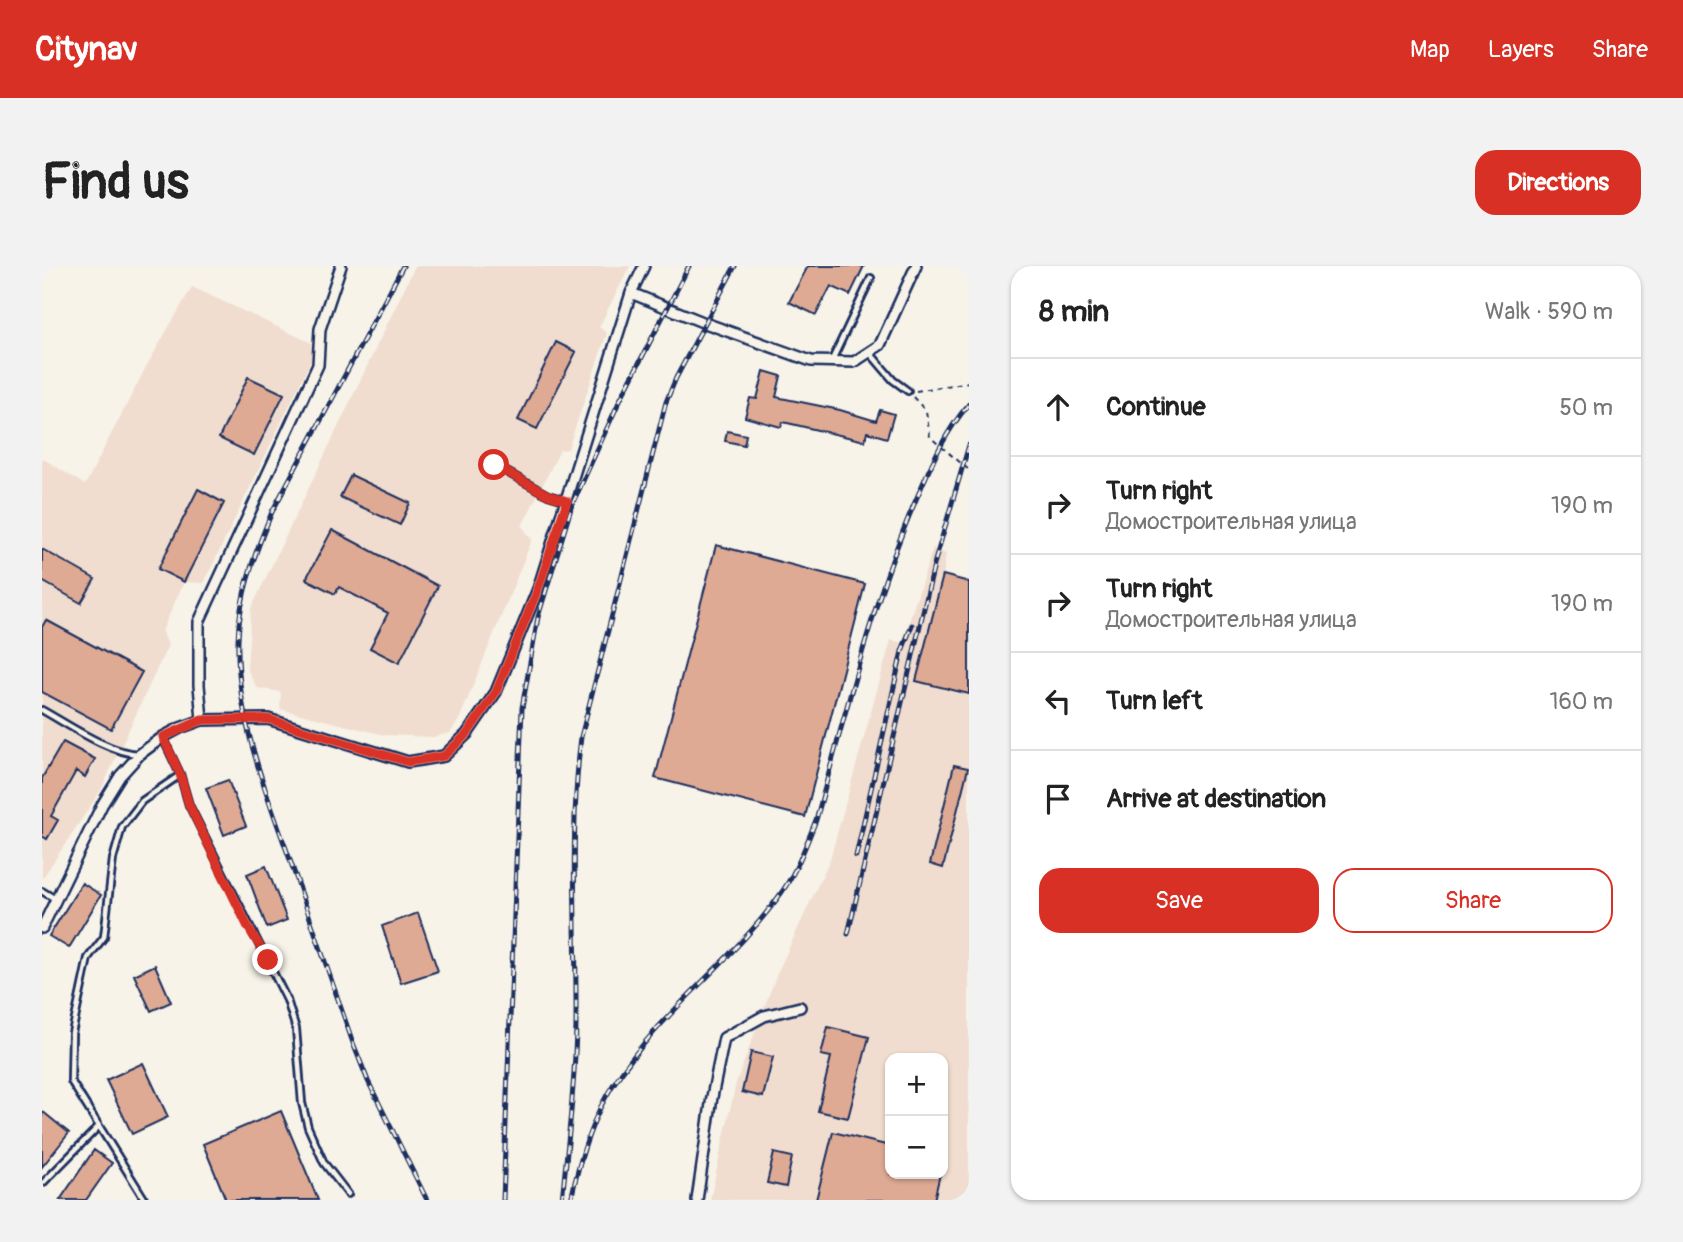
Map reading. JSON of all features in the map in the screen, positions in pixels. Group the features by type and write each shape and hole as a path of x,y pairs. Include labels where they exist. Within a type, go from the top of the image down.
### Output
{"street":[{"path":"202,720 199,622 318,365 320,329 341,266"},
{"path":"42,928 102,805 120,776 140,754 163,737 202,720 268,719 408,762 444,756 467,734 496,692 538,589 616,334 644,266"},
{"path":"631,293 705,323 811,360 853,362 880,345 916,266"},
{"path":"696,1200 723,1038 764,1016 800,1007"}],"lane":[{"path":"831,362 871,278"},
{"path":"869,352 893,380 908,391"},
{"path":"494,465 548,495 567,501"},
{"path":"42,710 104,743 127,753 140,754"},
{"path":"163,737 180,774 189,805 287,1000 296,1029 302,1103 308,1128 324,1163 348,1194"},
{"path":"145,1200 71,1081 72,1033 88,958 104,937 114,859 122,827 142,801 180,774"},
{"path":"42,891 57,900"},
{"path":"42,1184 99,1126"}],"path":[{"path":"908,391 924,391 969,382"},
{"path":"908,391 926,411 930,437 969,470"}],"shaded area":[{"path":"415,266 630,266 599,327 607,333 568,449 560,450 522,526 532,540 459,720 450,733 433,737 384,735 280,709 281,692 257,688 247,669 251,609"},
{"path":"192,287 318,346 204,583 184,582 162,631 168,645 101,790 42,879 42,458 85,485 146,367"},
{"path":"933,548 946,554 943,575 969,582 969,1200 710,1200 736,1083 776,976 830,859 891,640 902,643"}],"building":[{"path":"808,266 864,266 850,295 831,286 816,315 789,302"},
{"path":"556,342 576,352 537,429 518,420"},
{"path":"764,371 781,376 776,397 840,410 876,421 880,410 894,414 887,438 867,432 865,441 783,422 781,427 745,417 750,398 757,399"},
{"path":"248,377 284,394 254,455 219,438"},
{"path":"727,431 746,435 744,445 725,441"},
{"path":"351,475 410,503 400,525 340,497"},
{"path":"198,489 224,503 184,582 158,569"},
{"path":"332,530 438,586 399,663 370,648 388,613 339,587 335,594 306,579"},
{"path":"716,545 865,584 805,817 655,778"},
{"path":"42,549 95,579 81,603 42,581"},
{"path":"943,575 969,582 969,694 916,681"},
{"path":"46,620 142,672 111,729 42,692 42,627"},
{"path":"63,742 95,759 85,777 76,771 51,816 58,820 47,839 42,836 42,778"},
{"path":"954,765 968,768 943,868 930,864"},
{"path":"228,780 246,826 224,835 206,788"},
{"path":"266,866 287,920 267,928 247,874"},
{"path":"82,883 101,895 69,948 49,936"},
{"path":"418,913 438,971 401,983 382,926"},
{"path":"155,965 171,1002 151,1011 134,975"},
{"path":"828,1027 869,1037 848,1118 818,1111 831,1057 821,1055"},
{"path":"751,1052 773,1057 763,1097 742,1092"},
{"path":"143,1063 168,1117 132,1134 106,1080"},
{"path":"42,1111 69,1133 42,1167"},
{"path":"281,1111 318,1200 226,1200 203,1144"},
{"path":"833,1132 885,1145 885,1179 939,1179 934,1200 816,1200"},
{"path":"94,1150 112,1163 86,1200 60,1200"},
{"path":"774,1153 792,1157 786,1187 767,1183"}],"railway":[{"path":"403,266 272,512 249,574 241,607 238,640 242,696 261,778 353,1043 368,1081 427,1200"},
{"path":"503,1200 522,708 538,617 572,505 619,402 689,266"},
{"path":"562,1200 575,1047 574,845 581,737 666,402 735,266"},
{"path":"571,1200 587,1141 598,1112 613,1085 652,1034 763,917 797,866 816,820 860,659 899,541 938,451 969,404"},
{"path":"848,934 935,561 969,445"},
{"path":"856,856 902,651 912,625"}],"route":[{"path":"268,960 248,927 189,805 180,774 163,737 202,720 268,719 408,762 444,756 467,734 496,692 538,589 567,501 548,495 494,465"}]}
